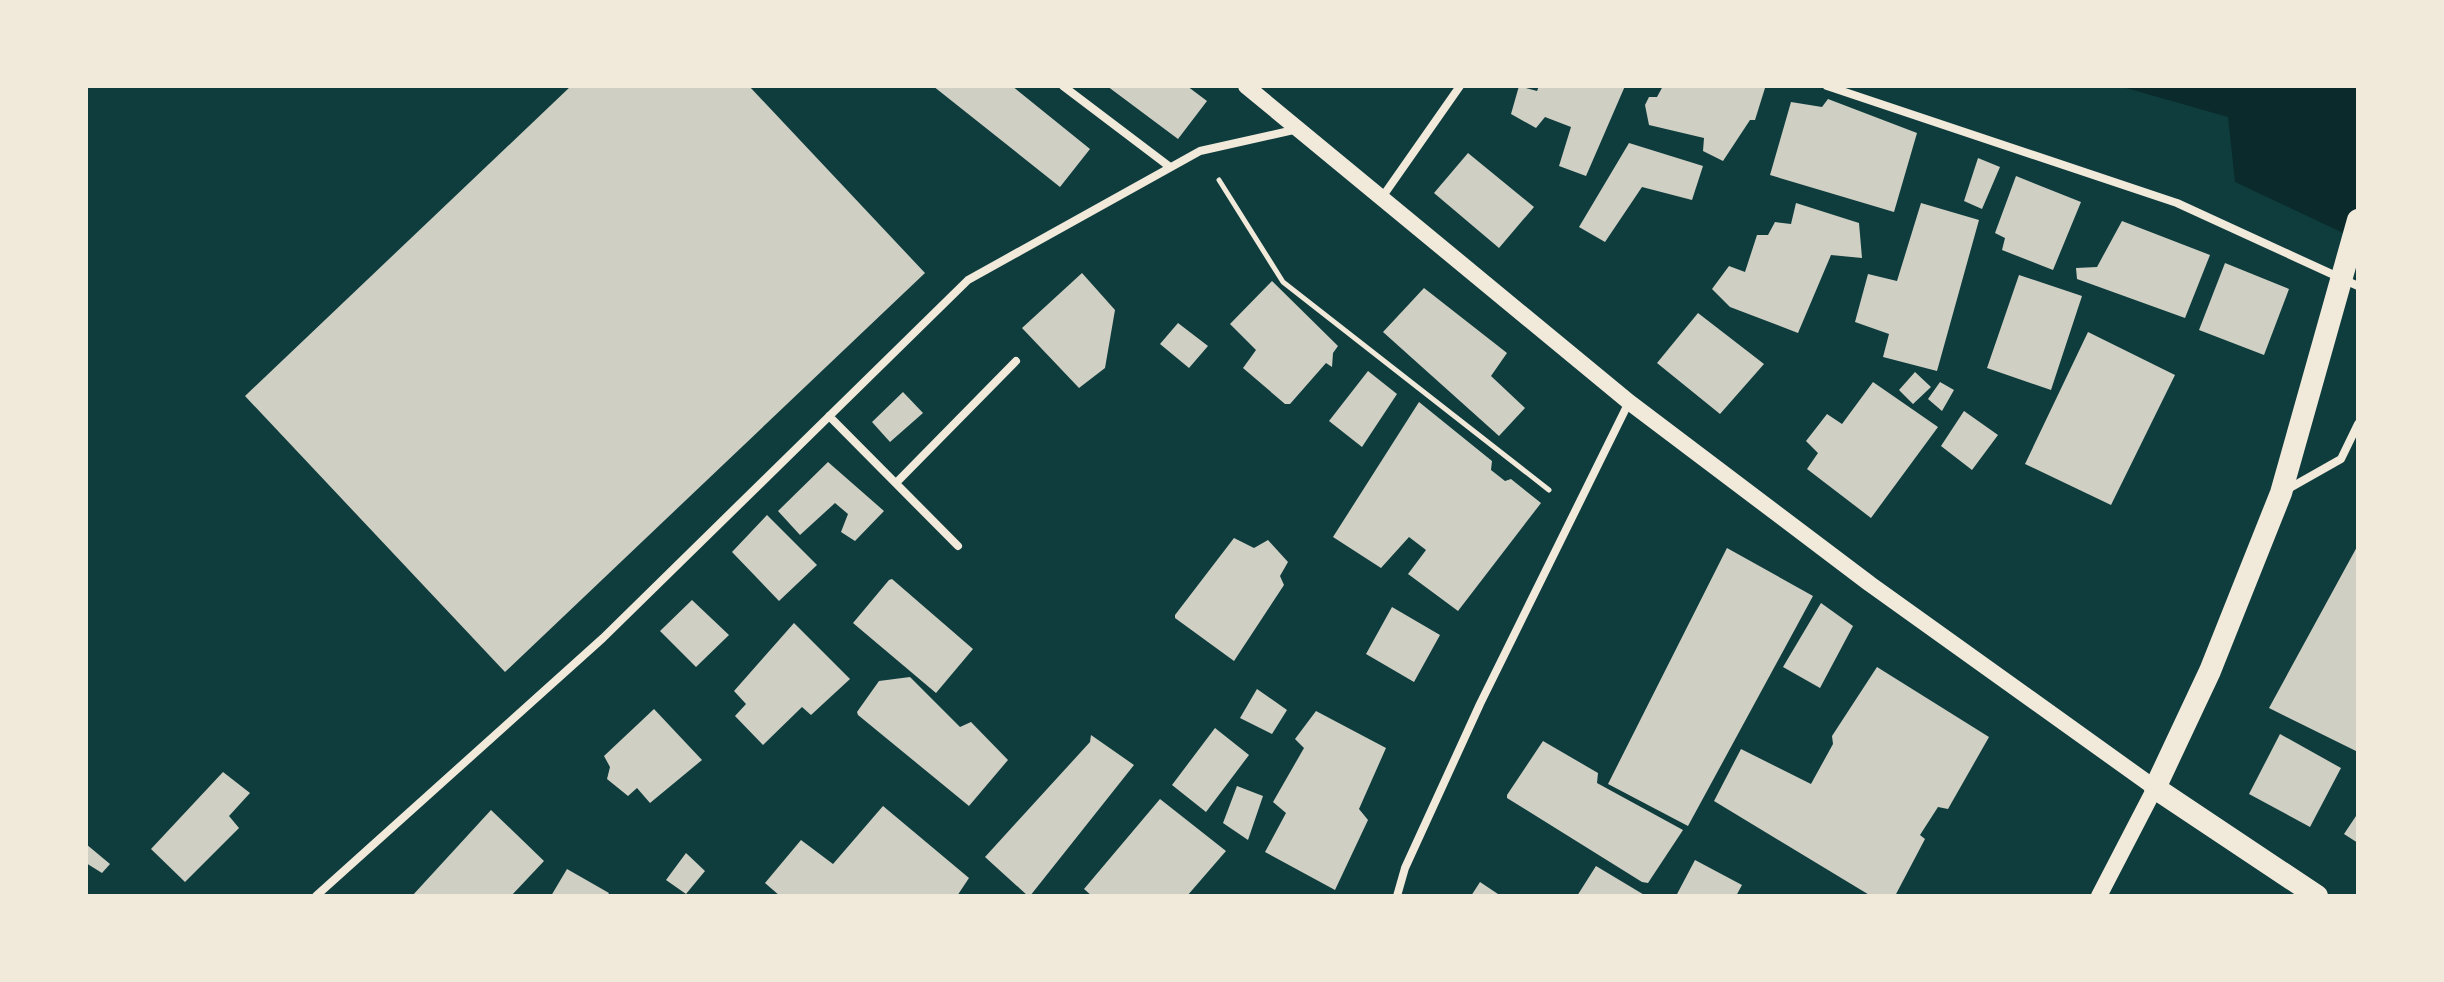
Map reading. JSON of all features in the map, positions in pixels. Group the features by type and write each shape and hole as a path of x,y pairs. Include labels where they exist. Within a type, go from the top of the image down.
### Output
{"highway":[{"path":"2317,896 2155,788 2210,671 2281,493 2349,276 2358,220"}],"main road":[{"path":"1246,86 1629,402 1870,584 2155,788 2099,896"}],"street":[{"path":"1063,86 1170,167"},
{"path":"1383,196 1460,86"},
{"path":"1827,86 2177,203 2349,276"},
{"path":"316,896 603,638 968,280 1200,151 1300,129"},
{"path":"896,483 1016,361"},
{"path":"1397,896 1405,868 1474,717 1629,402"},
{"path":"829,416 958,546"},
{"path":"2281,493 2341,459 2358,424"}],"path":[{"path":"1200,151 1283,282 1575,511"}],"water":[{"path":"2119,86 2358,86 2358,240 2235,182 2228,117"}],"building":[{"path":"571,86 749,86 925,273 505,672 245,396"},
{"path":"933,86 1012,86 1090,149 1060,187"},
{"path":"1107,86 1187,86 1207,101 1178,139"},
{"path":"1519,86 1537,91 1539,86 1625,86 1586,176 1559,166 1571,127 1545,117 1536,128 1511,114"},
{"path":"1663,86 1765,88 1755,120 1750,120 1723,161 1703,151 1704,138 1649,125 1645,105 1649,97 1657,97"},
{"path":"1828,99 1917,133 1894,212 1770,175 1791,102 1822,107"},
{"path":"1629,143 1703,166 1692,200 1642,187 1605,242 1579,227"},
{"path":"1468,153 1534,207 1499,248 1434,193"},
{"path":"1978,158 2000,167 1982,209 1964,201"},
{"path":"2016,176 2081,202 2053,270 2002,250 2005,238 1995,233"},
{"path":"1796,203 1859,223 1862,258 1831,255 1798,333 1730,307 1712,289 1729,266 1745,272 1757,235 1768,235 1775,222 1791,224"},
{"path":"1921,203 1979,220 1937,371 1883,357 1889,334 1855,322 1868,274 1897,281"},
{"path":"2122,221 2210,255 2185,318 2077,279 2076,268 2097,267"},
{"path":"2225,263 2289,289 2264,355 2199,330"},
{"path":"1082,273 1115,310 1105,368 1079,388 1022,328"},
{"path":"2019,275 2082,296 2051,390 1987,368"},
{"path":"1272,281 1338,346 1333,353 1332,367 1326,363 1290,404 1285,404 1243,368 1256,350 1230,324"},
{"path":"1424,288 1507,353 1491,376 1525,408 1499,436 1383,332"},
{"path":"1698,313 1764,364 1720,414 1657,363"},
{"path":"1178,323 1208,346 1189,368 1160,344"},
{"path":"2088,332 2175,375 2111,505 2025,464"},
{"path":"1368,371 1397,394 1362,447 1329,421"},
{"path":"1915,372 1931,387 1913,404 1899,390"},
{"path":"1873,382 1938,427 1871,518 1807,469 1818,453 1806,441 1827,414 1842,424"},
{"path":"1940,382 1954,390 1942,411 1928,399"},
{"path":"903,392 923,413 890,442 872,422"},
{"path":"1419,402 1492,461 1491,470 1505,481 1511,479 1541,503 1458,611 1408,574 1426,550 1409,537 1381,568 1333,537"},
{"path":"1964,411 1998,435 1972,470 1941,446"},
{"path":"828,462 884,511 855,541 841,532 848,514 835,503 800,535 778,511"},
{"path":"767,515 817,565 779,601 732,552"},
{"path":"1234,538 1254,548 1268,540 1288,562 1280,576 1284,585 1234,661 1175,615"},
{"path":"2358,545 2358,752 2269,708"},
{"path":"1727,548 1813,596 1688,826 1608,784"},
{"path":"892,579 973,649 936,693 853,623"},
{"path":"692,600 729,635 696,667 660,631"},
{"path":"1821,603 1853,626 1820,688 1783,667"},
{"path":"1392,607 1440,635 1414,682 1366,654"},
{"path":"794,623 850,679 811,715 802,707 763,745 735,716 746,704 734,691"},
{"path":"1877,667 1989,737 1948,809 1938,807 1920,835 1925,839 1895,896 1871,896 1714,801 1741,749 1811,784 1833,744 1832,736"},
{"path":"910,677 960,727 971,722 1008,760 969,806 858,715 857,712 879,681"},
{"path":"1257,689 1287,710 1272,734 1240,718"},
{"path":"654,709 702,760 650,803 637,788 628,796 607,779 610,767 604,756"},
{"path":"1316,711 1386,748 1359,809 1368,820 1335,890 1265,852 1286,813 1273,802 1304,748 1295,739"},
{"path":"1215,728 1249,755 1206,812 1172,785"},
{"path":"2280,734 2341,768 2310,827 2249,794"},
{"path":"1091,735 1134,765 1028,896 985,857 1090,742"},
{"path":"1543,741 1598,773 1597,783 1683,830 1648,883 1507,798"},
{"path":"223,772 250,793 229,816 239,828 185,882 151,849"},
{"path":"1237,786 1263,796 1248,840 1223,823"},
{"path":"1160,799 1226,851 1187,896 1092,896 1084,889"},
{"path":"883,806 969,878 957,896 780,896 765,883 801,840 833,864"},
{"path":"491,810 544,861 511,896 412,896"},
{"path":"2358,813 2358,843 2344,834"},
{"path":"86,844 110,864 102,873 86,863"},
{"path":"686,853 705,871 686,894 666,880"},
{"path":"1695,860 1742,885 1736,896 1676,896"},
{"path":"1596,866 1646,896 1577,896"},
{"path":"567,869 609,893 607,896 551,896"},
{"path":"1480,882 1501,896 1471,896"}]}
